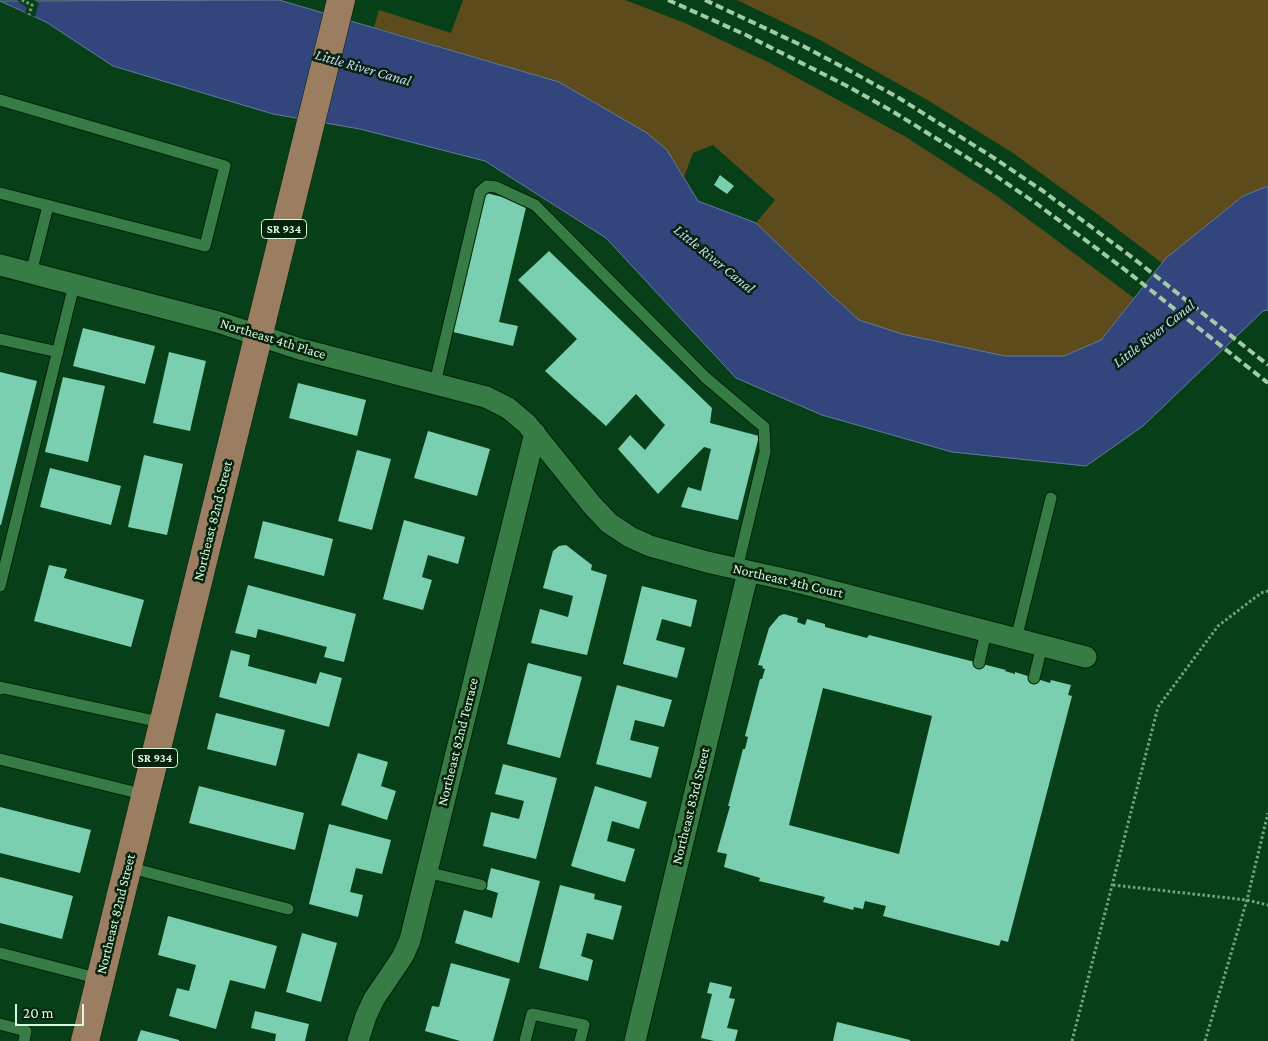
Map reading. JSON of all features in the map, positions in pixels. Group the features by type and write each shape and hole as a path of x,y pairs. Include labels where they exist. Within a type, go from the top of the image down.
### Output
{"main road":[{"name":"Northeast 82nd Street","path":"85,1041 340,5"}],"street":[{"name":"Northeast 4th Place","path":"0,265 218,322 300,348 474,393 498,403 518,415 536,433"},
{"name":"Northeast 4th Court","path":"536,433 601,516 618,530 662,551 798,582 1086,657"},
{"name":"Northeast 82nd Terrace","path":"358,1041 374,999 403,956 410,940 536,433"},
{"name":"Northeast 83rd Street","path":"634,1041 742,570"}],"lane":[{"path":"0,100 225,166 205,246 0,193"},
{"path":"435,383 480,192 487,186 496,187 536,205 706,378 764,427 765,452 742,570"},
{"path":"31,273 48,206"},
{"path":"0,586 74,285"},
{"path":"0,338 58,352"},
{"path":"1016,639 1051,498"},
{"path":"979,663 986,631"},
{"path":"1034,678 1042,646"},
{"path":"0,689 0,687 164,723"},
{"path":"0,759 146,794"},
{"path":"127,867 288,909"},
{"path":"426,872 481,885"},
{"path":"0,953 100,979"},
{"path":"525,1041 532,1014 584,1025 580,1041"},
{"path":"0,1024 26,1031 24,1041"}],"path":[{"path":"22,0 32,6 29,15"},
{"path":"1072,1041 1158,707 1218,626 1261,593 1268,591"},
{"path":"1205,1041 1247,900 1268,813"},
{"path":"1113,885 1247,900 1268,905"}],"shaded area":[{"path":"463,0 625,0 685,23 770,63 906,137 997,196 1134,298 1101,340 1064,356 1005,356 902,334 859,320 756,223 775,200 713,145 693,153 684,177 667,150 559,82 374,27 379,10 451,33"},
{"path":"737,0 1268,0 1268,186 1243,196 1162,263 1013,153 929,101 820,40"}],"water":[{"name":"Little River Canal","path":"279,0 559,82 647,133 667,150 698,201 756,223 859,320 902,334 1005,356 1064,356 1101,340 1166,258 1243,196 1268,186 1268,310 1263,311 1143,426 1086,466 952,452 822,415 736,378 606,238 485,161 360,129 273,114 113,66 46,22 0,1"}],"pier":[{"path":"17,0 34,0 39,3 35,17 25,13 27,8"}],"building":[{"path":"720,175 734,186 727,194 714,185"},
{"path":"486,193 527,203 499,322 518,326 513,346 453,332"},
{"path":"549,251 712,408 710,423 759,436 738,520 681,507 688,487 701,491 711,449 704,447 658,494 618,449 630,435 645,450 665,425 636,394 606,426 545,371 577,339 518,280"},
{"path":"83,328 155,346 145,384 73,366"},
{"path":"169,352 206,361 190,431 153,423"},
{"path":"0,372 37,381 1,525 0,525"},
{"path":"63,377 105,386 88,462 45,452"},
{"path":"298,383 366,400 357,436 289,418"},
{"path":"428,431 490,449 477,496 414,478"},
{"path":"357,450 391,459 372,530 338,521"},
{"path":"144,455 183,464 167,535 128,527"},
{"path":"50,468 121,486 111,525 40,507"},
{"path":"404,520 465,537 458,564 428,555 422,577 432,580 423,610 383,599"},
{"path":"263,521 333,539 324,576 254,558"},
{"path":"566,545 592,565 591,570 607,575 587,655 531,643 540,609 568,617 573,596 543,588 553,551 559,546"},
{"path":"49,565 67,569 64,578 144,600 131,647 34,621"},
{"path":"248,585 356,614 344,662 324,657 327,647 258,629 256,638 235,633"},
{"path":"642,586 697,600 691,627 662,619 656,640 685,648 677,678 623,664"},
{"path":"784,614 798,618 797,622 805,625 807,619 825,624 825,627 867,638 869,635 1006,670 1015,674 1015,672 1050,683 1051,680 1071,685 1068,695 1072,696 1008,942 1001,940 999,946 883,916 886,906 865,901 863,909 854,907 853,910 823,902 825,897 759,881 760,878 724,867 727,854 717,852 743,749 745,749 748,737 745,736 760,679 762,679 765,669 762,668 763,666 758,665 769,628 779,616","holes":["823,688 932,716 899,854 789,825"]},
{"path":"231,650 250,655 248,666 316,684 320,672 342,678 329,727 219,697"},
{"path":"528,663 582,677 560,758 507,744"},
{"path":"617,685 672,700 664,727 635,720 630,740 659,747 651,778 596,764"},
{"path":"216,713 285,730 276,766 207,749"},
{"path":"358,753 388,762 381,786 396,791 387,820 341,805"},
{"path":"503,764 557,778 536,859 483,846 491,812 519,819 524,801 495,794"},
{"path":"199,786 304,813 295,850 189,823"},
{"path":"595,786 647,802 639,829 612,821 607,841 635,849 625,882 571,866"},
{"path":"0,807 91,830 80,873 0,853"},
{"path":"329,824 391,840 382,874 356,868 350,892 363,895 358,917 309,904"},
{"path":"491,868 540,881 519,963 455,943 464,910 492,918 498,893 486,889"},
{"path":"0,877 73,896 62,939 0,923"},
{"path":"560,885 595,894 594,899 622,906 613,940 587,933 581,956 593,960 588,981 539,968"},
{"path":"168,916 277,946 265,989 230,980 216,1029 169,1016 177,988 189,991 196,965 158,955"},
{"path":"302,933 337,943 321,1002 286,992"},
{"path":"451,963 510,979 493,1041 460,1041 425,1031 432,1006 439,1007"},
{"path":"710,982 732,987 729,998 735,999 727,1028 738,1030 735,1041 714,1041 701,1038 712,994 707,993"},
{"path":"255,1011 309,1024 305,1041 275,1041 276,1034 251,1028"},
{"path":"837,1022 910,1040 910,1041 833,1041"},
{"path":"141,1030 179,1040 179,1041 137,1041"}],"railway":[{"path":"668,0 746,35 847,86 892,111 987,170 1037,204 1124,269 1268,383"},
{"path":"705,0 803,46 854,73 899,98 994,158 1043,191 1133,258 1268,365"}]}
